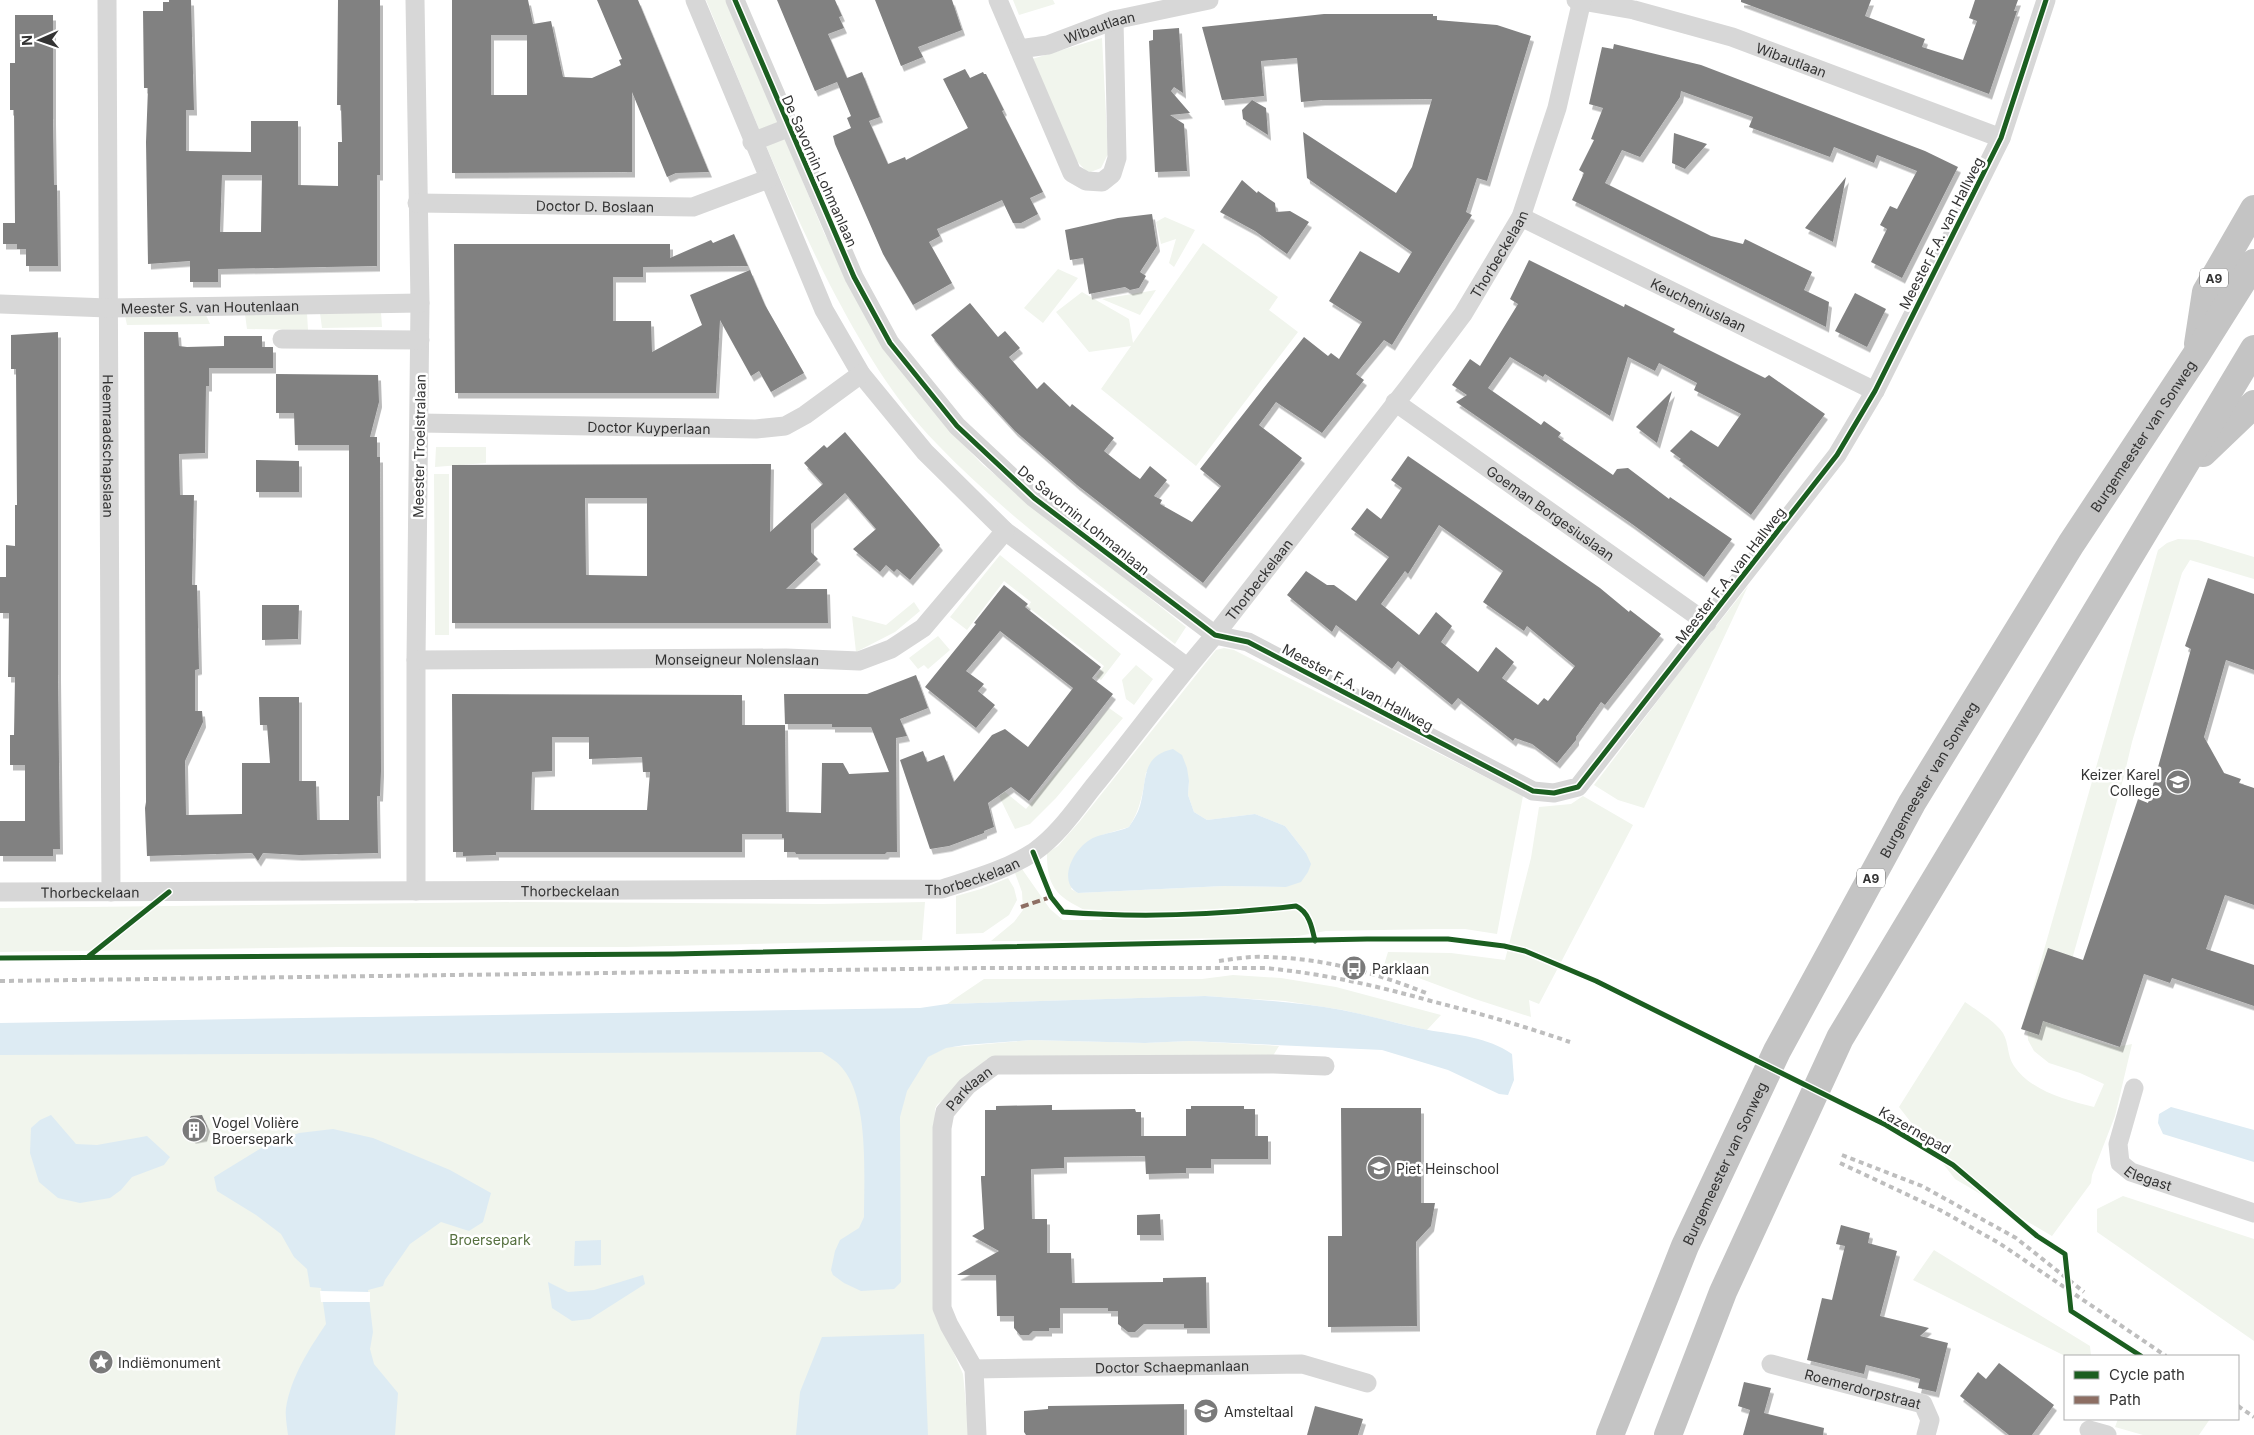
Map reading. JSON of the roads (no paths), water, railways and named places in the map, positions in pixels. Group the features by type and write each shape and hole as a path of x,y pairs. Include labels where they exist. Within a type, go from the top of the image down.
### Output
{"highway":[{"name":"A9","path":"2196,355 2206,292 2254,209"},
{"name":"Burgemeester van Sonweg","path":"1610,1435 1685,1246 1777,1051 1902,820 2072,544 2254,263"},
{"path":"1668,1435 1723,1292 1840,1038 2254,349"},
{"path":"2177,478 2254,404"}],"street":[{"name":"Heemraadschapslaan","path":"107,0 111,892"},
{"name":"Meester Troelstralaan","path":"415,0 420,303 416,660 416,891"},
{"path":"695,0 752,142 824,310 861,374 925,452 1005,531 1187,668"},
{"name":"De Savornin Lohmanlaan","path":"735,0 788,128 854,277 890,342 958,426 1034,498 1215,635"},
{"path":"998,0 1072,173 1086,181 1102,182 1112,174 1117,158 1114,20"},
{"name":"Wibautlaan","path":"1019,49 1048,45 1114,20 1210,0"},
{"name":"Wibautlaan","path":"1576,0 1634,10 1732,37 2001,138"},
{"name":"Thorbeckelaan","path":"0,892 942,889 993,872 1033,852 1059,830 1144,725 1409,386 1467,308 1521,217 1557,108 1582,0"},
{"name":"Meester F.A. van Hallweg","path":"1215,635 1248,642 1533,791 1554,793 1578,787 1837,455 1875,391 2001,138 2046,0"},
{"path":"752,142 788,128"},
{"name":"Doctor D. Boslaan","path":"418,203 693,206 768,179"},
{"name":"Keucheniuslaan","path":"1521,217 1875,391"},
{"name":"Meester S. van Houtenlaan","path":"0,304 108,308 420,303"},
{"path":"282,339 420,340"},
{"name":"Doctor Kuyperlaan","path":"420,423 756,430 785,426 861,374"},
{"name":"Goeman Borgesiuslaan","path":"1395,402 1707,623"},
{"name":"Monseigneur Nolenslaan","path":"416,660 786,658 859,661 891,649 923,628 1005,531"},
{"name":"Parklaan","path":"977,1435 974,1369 948,1325 942,1308 942,1128 945,1112 967,1086 995,1065 1274,1064 1325,1066"},
{"name":"Elegast","path":"2134,1088 2118,1144 2120,1163 2131,1172 2254,1213"},
{"name":"Doctor Schaepmanlaan","path":"974,1369 1302,1364 1367,1383"},
{"name":"Roemerdorpstraat","path":"1771,1364 1923,1404 1930,1420 1926,1435"},
{"path":"2089,1430 2107,1435"}],"railway":[{"path":"1219,961 1259,957 1327,963 1387,979 1426,993"},
{"path":"0,981 983,968 1266,968 1329,977 1389,990 1501,1020 1570,1042"},
{"path":"1842,1155 1922,1186 2016,1238 2084,1292"},
{"path":"1840,1163 1940,1210 1999,1243 2165,1355"},
{"path":"2239,1407 2254,1417"}],"place":[{"name":"Keizer Karel College","path":"2178,782"},
{"name":"Parklaan","path":"1354,968"},
{"name":"Vogel Volière Broersepark","path":"194,1130"},
{"name":"Piet Heinschool","path":"1379,1168"},
{"name":"Indiëmonument","path":"101,1362"},
{"name":"Amsteltaal","path":"1206,1411"}],"park label":[{"name":"Broersepark","path":"490,1239"}]}
